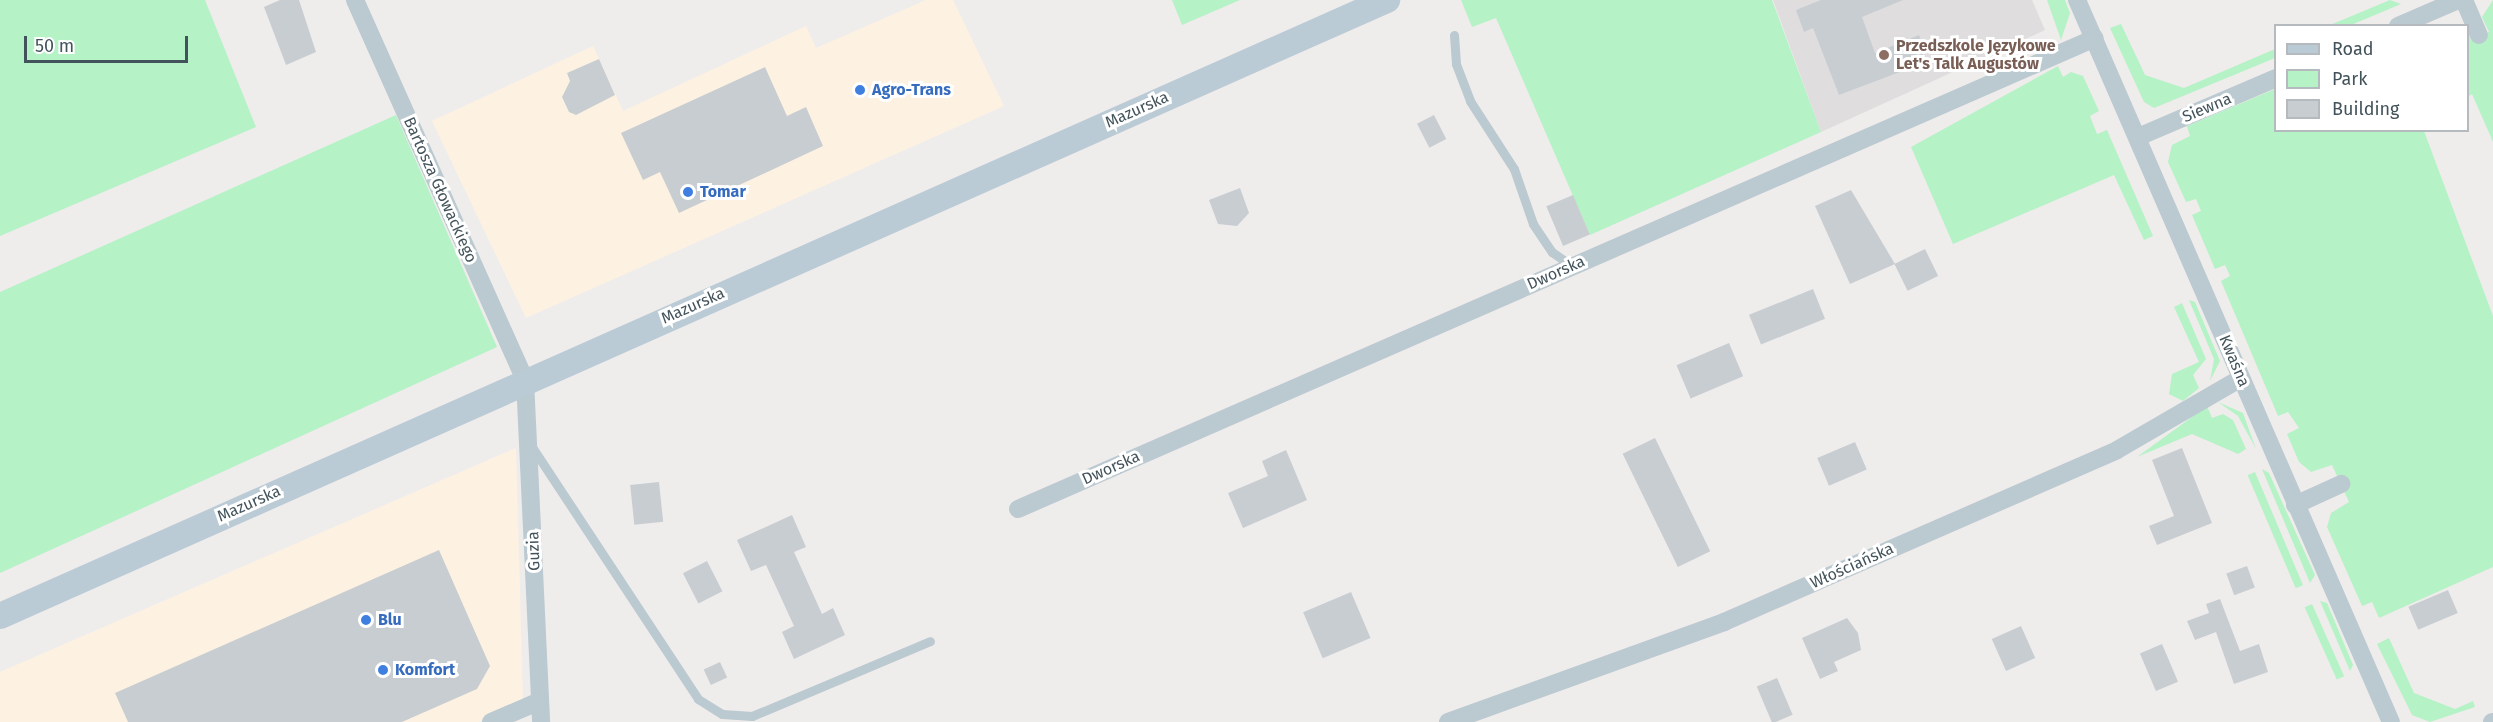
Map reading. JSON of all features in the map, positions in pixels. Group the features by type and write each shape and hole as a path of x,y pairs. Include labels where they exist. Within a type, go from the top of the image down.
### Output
{"main road":[{"name":"Mazurska","path":"0,616 525,380 1387,0"}],"street":[{"name":"Bartosza Głowackiego","path":"355,0 525,380"},
{"name":"Kwaśna","path":"2077,0 2391,722"},
{"path":"2403,24 2458,0"},
{"path":"2464,0 2479,35"},
{"name":"Dworska","path":"1018,509 2095,38"},
{"name":"Siewna","path":"2138,137 2274,79"},
{"name":"Włościańska","path":"1448,722 1724,622 2117,450 2241,378"},
{"name":"Guzia","path":"525,380 530,444 541,722"},
{"path":"2295,505 2341,484"},
{"path":"491,722 540,701"}],"lane":[{"path":"1454,35 1455,64 1470,101 1514,169 1533,224 1552,252 1572,266"},
{"path":"530,444 698,699 722,714 752,716 930,642"}],"shaded area":[{"path":"926,0 953,0 1004,106 526,318 432,121 593,46 623,111 806,26 816,48"},
{"path":"1773,0 2032,0 2045,30 1821,132"},
{"path":"516,448 523,703 479,722 0,722 0,672"}],"green space":[{"path":"0,0 205,0 256,127 0,236"},
{"path":"1172,0 1240,0 1182,25"},
{"path":"1461,0 1772,0 1821,132 1590,235 1496,18 1472,27"},
{"path":"2047,0 2065,0 2070,13 2061,40"},
{"path":"2390,0 2401,4 2353,24 2332,24"},
{"path":"2493,0 2493,142 2472,94 2469,96 2469,35 2471,40 2489,32 2482,17"},
{"path":"2121,24 2145,75 2184,88 2274,49 2274,58 2154,108 2144,102 2110,28"},
{"path":"2058,66 2063,77 2071,72 2083,76 2099,111 2090,116 2097,134 2107,130 2153,236 2144,240 2114,175 1953,244 1911,147"},
{"path":"2274,89 2274,132 2424,132 2493,316 2493,567 2379,618 2372,602 2362,606 2327,527 2331,513 2349,502 2332,465 2311,472 2299,462 2287,434 2299,428 2288,412 2278,416 2221,281 2230,276 2225,265 2215,269 2192,215 2201,211 2196,199 2186,202 2168,162 2172,145 2190,136 2187,126"},
{"path":"396,115 497,347 0,573 0,292"},
{"path":"2189,300 2195,302 2220,361 2210,381 2214,359"},
{"path":"2182,303 2206,359 2193,375 2199,388 2183,401 2169,394 2172,374 2199,362 2174,307"},
{"path":"2218,402 2243,413 2256,449 2238,416"},
{"path":"2207,406 2212,418 2223,414 2233,420 2246,449 2238,454 2192,434 2137,457"},
{"path":"2262,469 2269,473 2315,575 2310,583"},
{"path":"2255,472 2303,585 2296,588 2248,475"},
{"path":"2320,601 2327,603 2353,665 2350,671"},
{"path":"2312,604 2344,676 2337,679 2305,607"},
{"path":"2389,638 2414,693 2455,709 2473,701 2475,707 2430,722 2412,715 2377,644"}],"building":[{"path":"280,0 299,0 316,52 286,65 264,7"},
{"path":"1821,0 1903,0 1862,17 1875,53 1919,35 1926,53 1910,60 1913,67 1839,95 1813,28 1804,32 1796,10"},
{"path":"599,59 615,95 576,115 569,112 562,97 570,81 567,73"},
{"path":"765,67 787,116 806,107 823,146 679,213 660,172 643,180 621,133"},
{"path":"1434,115 1446,139 1429,148 1417,124"},
{"path":"1240,188 1249,213 1237,226 1218,224 1209,200"},
{"path":"1851,190 1895,264 1850,284 1815,206"},
{"path":"1573,195 1590,235 1563,246 1546,206"},
{"path":"1925,249 1938,276 1908,291 1894,264"},
{"path":"1813,289 1825,319 1761,345 1749,315"},
{"path":"1729,343 1743,376 1691,398 1677,365"},
{"path":"1655,438 1710,551 1678,567 1623,454"},
{"path":"1855,442 1867,470 1829,486 1817,458"},
{"path":"2182,448 2212,523 2157,545 2149,526 2174,516 2152,460"},
{"path":"1286,450 1307,500 1243,528 1228,493 1268,476 1262,461"},
{"path":"659,482 663,522 634,525 630,485"},
{"path":"792,515 806,547 794,552 822,614 833,608 845,635 794,659 782,632 794,626 766,565 751,571 737,540"},
{"path":"439,550 490,666 477,689 402,722 128,722 115,693"},
{"path":"707,561 722,591 698,604 683,573"},
{"path":"2247,566 2255,588 2234,595 2226,574"},
{"path":"2448,590 2458,613 2418,630 2408,607"},
{"path":"1351,592 1371,638 1323,658 1303,612"},
{"path":"2220,599 2240,651 2259,644 2268,672 2234,684 2216,632 2195,640 2187,621 2209,613 2206,604"},
{"path":"1847,618 1858,633 1861,650 1834,662 1838,671 1820,679 1802,638"},
{"path":"2021,626 2035,658 2006,671 1992,639"},
{"path":"2162,644 2178,682 2156,691 2140,653"},
{"path":"720,662 727,677 711,685 704,670"},
{"path":"1777,678 1793,715 1772,722 1757,687"}],"place":[{"name":"Przedszkole Językowe Let's Talk Augustów","path":"1884,55"},
{"name":"Agro-Trans","path":"860,90"},
{"name":"Tomar","path":"688,192"},
{"name":"Blu","path":"366,620"},
{"name":"Komfort","path":"383,670"}]}
